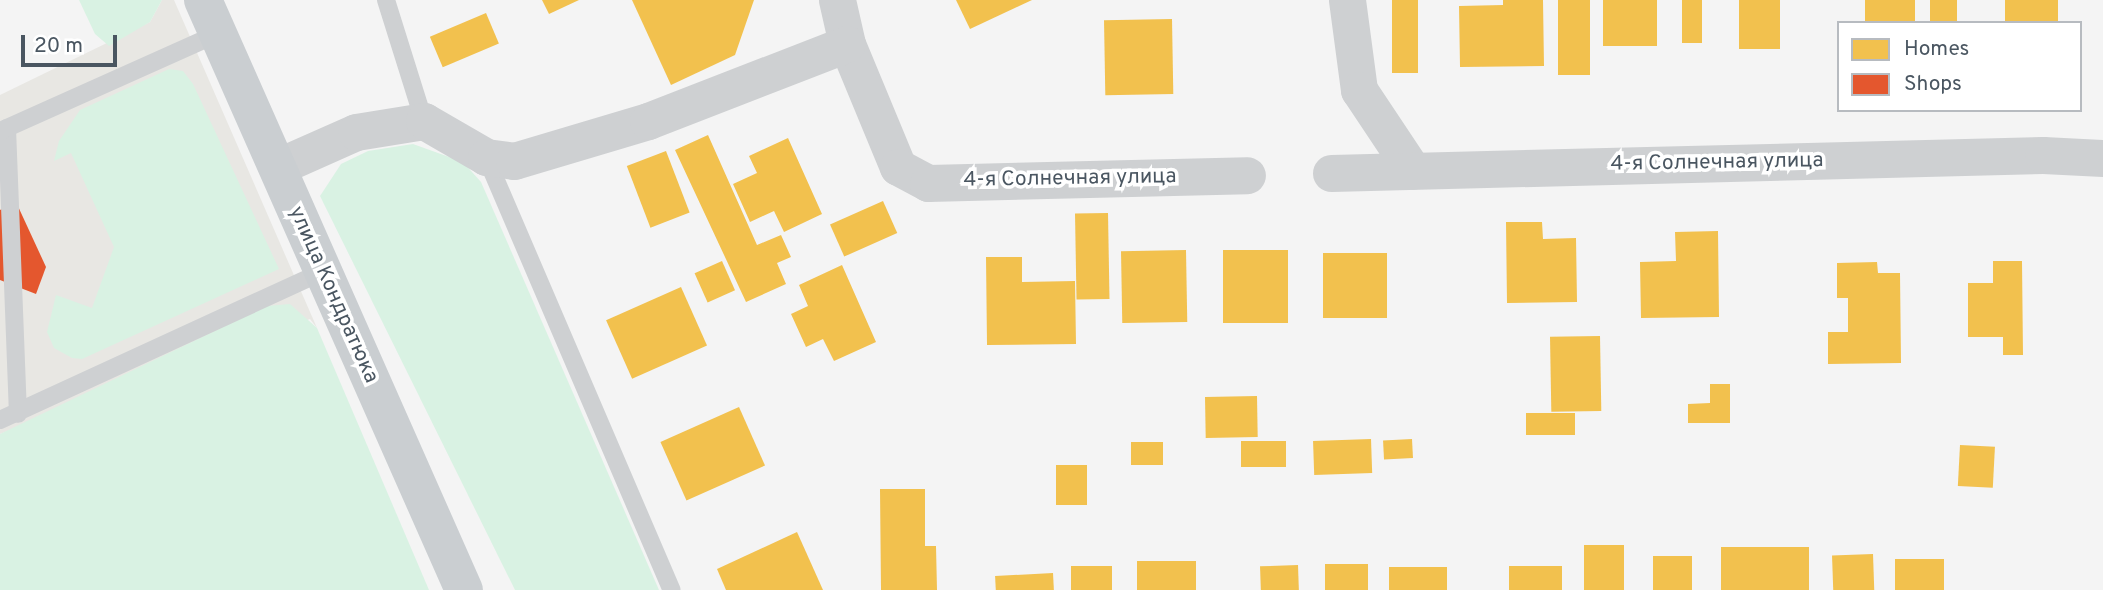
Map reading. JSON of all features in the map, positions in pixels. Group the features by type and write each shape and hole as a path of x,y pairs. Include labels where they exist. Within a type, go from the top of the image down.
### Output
{"main road":[{"name":"улица Кондратюка","path":"211,16 464,590"}],"street":[{"path":"277,167 356,132 424,121 486,157 514,160 648,121 847,44 837,0"},
{"path":"1347,0 1359,90 1413,171"},
{"name":"4-я Солнечная улица","path":"847,44 898,167 928,183 1247,175"},
{"name":"4-я Солнечная улица","path":"1331,173 2043,155 2103,158"}],"lane":[{"path":"386,0 424,121"},
{"path":"18,414 3,129 211,16"},
{"path":"486,157 672,590"},
{"path":"0,420 322,272"}],"shaded area":[{"path":"162,0 174,0 317,328 310,319 0,434 0,95 150,22"}],"green space":[{"path":"79,0 162,0 150,22 109,46 95,34"},
{"path":"169,69 183,71 193,84 279,269 82,359 72,358 54,348 47,332 56,295 92,308 114,247 71,153 54,161 59,141 80,110"},
{"path":"413,144 463,162 481,182 659,590 515,590 320,196 341,164 368,151"},
{"path":"290,304 317,328 429,590 0,590 0,434 267,306"}],"building: Homes":[{"path":"542,0 579,0 549,14"},
{"path":"632,0 754,0 735,55 671,85"},
{"path":"956,0 1032,0 970,29"},
{"path":"1392,0 1418,0 1418,73 1392,73"},
{"path":"1503,0 1543,0 1544,66 1460,67 1459,6 1503,5"},
{"path":"1558,0 1590,0 1590,75 1558,75"},
{"path":"1603,0 1657,0 1657,46 1603,46"},
{"path":"1682,0 1702,0 1702,43 1682,43"},
{"path":"1739,0 1780,0 1780,49 1739,49"},
{"path":"1865,0 1915,0 1915,21 1865,21"},
{"path":"1930,0 1957,0 1957,21 1930,21"},
{"path":"2005,0 2058,0 2058,21 2005,21"},
{"path":"486,13 499,43 443,67 430,37"},
{"path":"1172,19 1173,94 1105,95 1104,20"},
{"path":"708,135 757,245 781,235 791,257 777,263 786,284 746,302 675,150"},
{"path":"788,138 822,214 784,232 774,211 750,222 733,184 757,173 749,156"},
{"path":"666,151 690,213 650,228 627,166"},
{"path":"883,201 897,233 844,257 830,225"},
{"path":"1108,213 1110,299 1077,300 1075,214"},
{"path":"1506,222 1542,222 1543,239 1576,238 1577,302 1507,303"},
{"path":"1718,231 1719,317 1641,318 1640,262 1676,261 1675,232"},
{"path":"1186,250 1187,322 1122,323 1121,251"},
{"path":"1223,250 1288,250 1288,323 1223,323"},
{"path":"1323,253 1387,253 1387,318 1323,318"},
{"path":"986,257 1022,257 1022,282 1075,281 1076,344 987,345"},
{"path":"722,261 735,290 708,302 695,273"},
{"path":"1993,261 2022,261 2023,355 2003,355 2003,337 1968,337 1968,283 1993,283"},
{"path":"1877,262 1878,273 1900,273 1901,363 1828,364 1828,332 1848,332 1848,298 1837,298 1837,263"},
{"path":"842,265 876,342 834,361 823,339 806,347 791,314 808,306 799,285"},
{"path":"681,287 707,345 632,379 606,320"},
{"path":"1600,336 1601,411 1551,412 1550,337"},
{"path":"1710,384 1730,384 1730,423 1688,423 1688,404 1710,403"},
{"path":"1257,396 1258,437 1206,438 1205,397"},
{"path":"739,407 765,465 686,500 660,442"},
{"path":"1526,413 1575,413 1575,435 1526,435"},
{"path":"1371,439 1372,473 1314,475 1313,441"},
{"path":"1412,439 1413,458 1384,459 1383,441"},
{"path":"1241,441 1286,441 1286,467 1241,467"},
{"path":"1131,442 1163,442 1163,465 1131,465"},
{"path":"1960,445 1995,447 1993,488 1958,486"},
{"path":"1056,465 1087,465 1087,505 1056,505"},
{"path":"880,489 925,489 925,546 936,546 937,590 881,590"},
{"path":"797,532 823,590 726,590 717,569"},
{"path":"1584,545 1624,545 1624,590 1584,590"},
{"path":"1721,547 1809,547 1809,590 1721,590"},
{"path":"1873,554 1874,590 1833,590 1832,555"},
{"path":"1653,556 1692,556 1692,590 1653,590"},
{"path":"1895,559 1944,559 1944,590 1895,590"},
{"path":"1137,561 1196,561 1196,590 1137,590"},
{"path":"1325,564 1368,564 1368,590 1325,590"},
{"path":"1298,565 1299,590 1261,590 1260,566"},
{"path":"1071,566 1112,566 1112,590 1071,590"},
{"path":"1509,566 1562,566 1562,590 1509,590"},
{"path":"1389,567 1447,567 1447,590 1389,590"},
{"path":"1053,573 1054,590 996,590 995,576"}],"building: Shops":[{"path":"16,202 46,267 36,294 0,280 0,210"}]}
